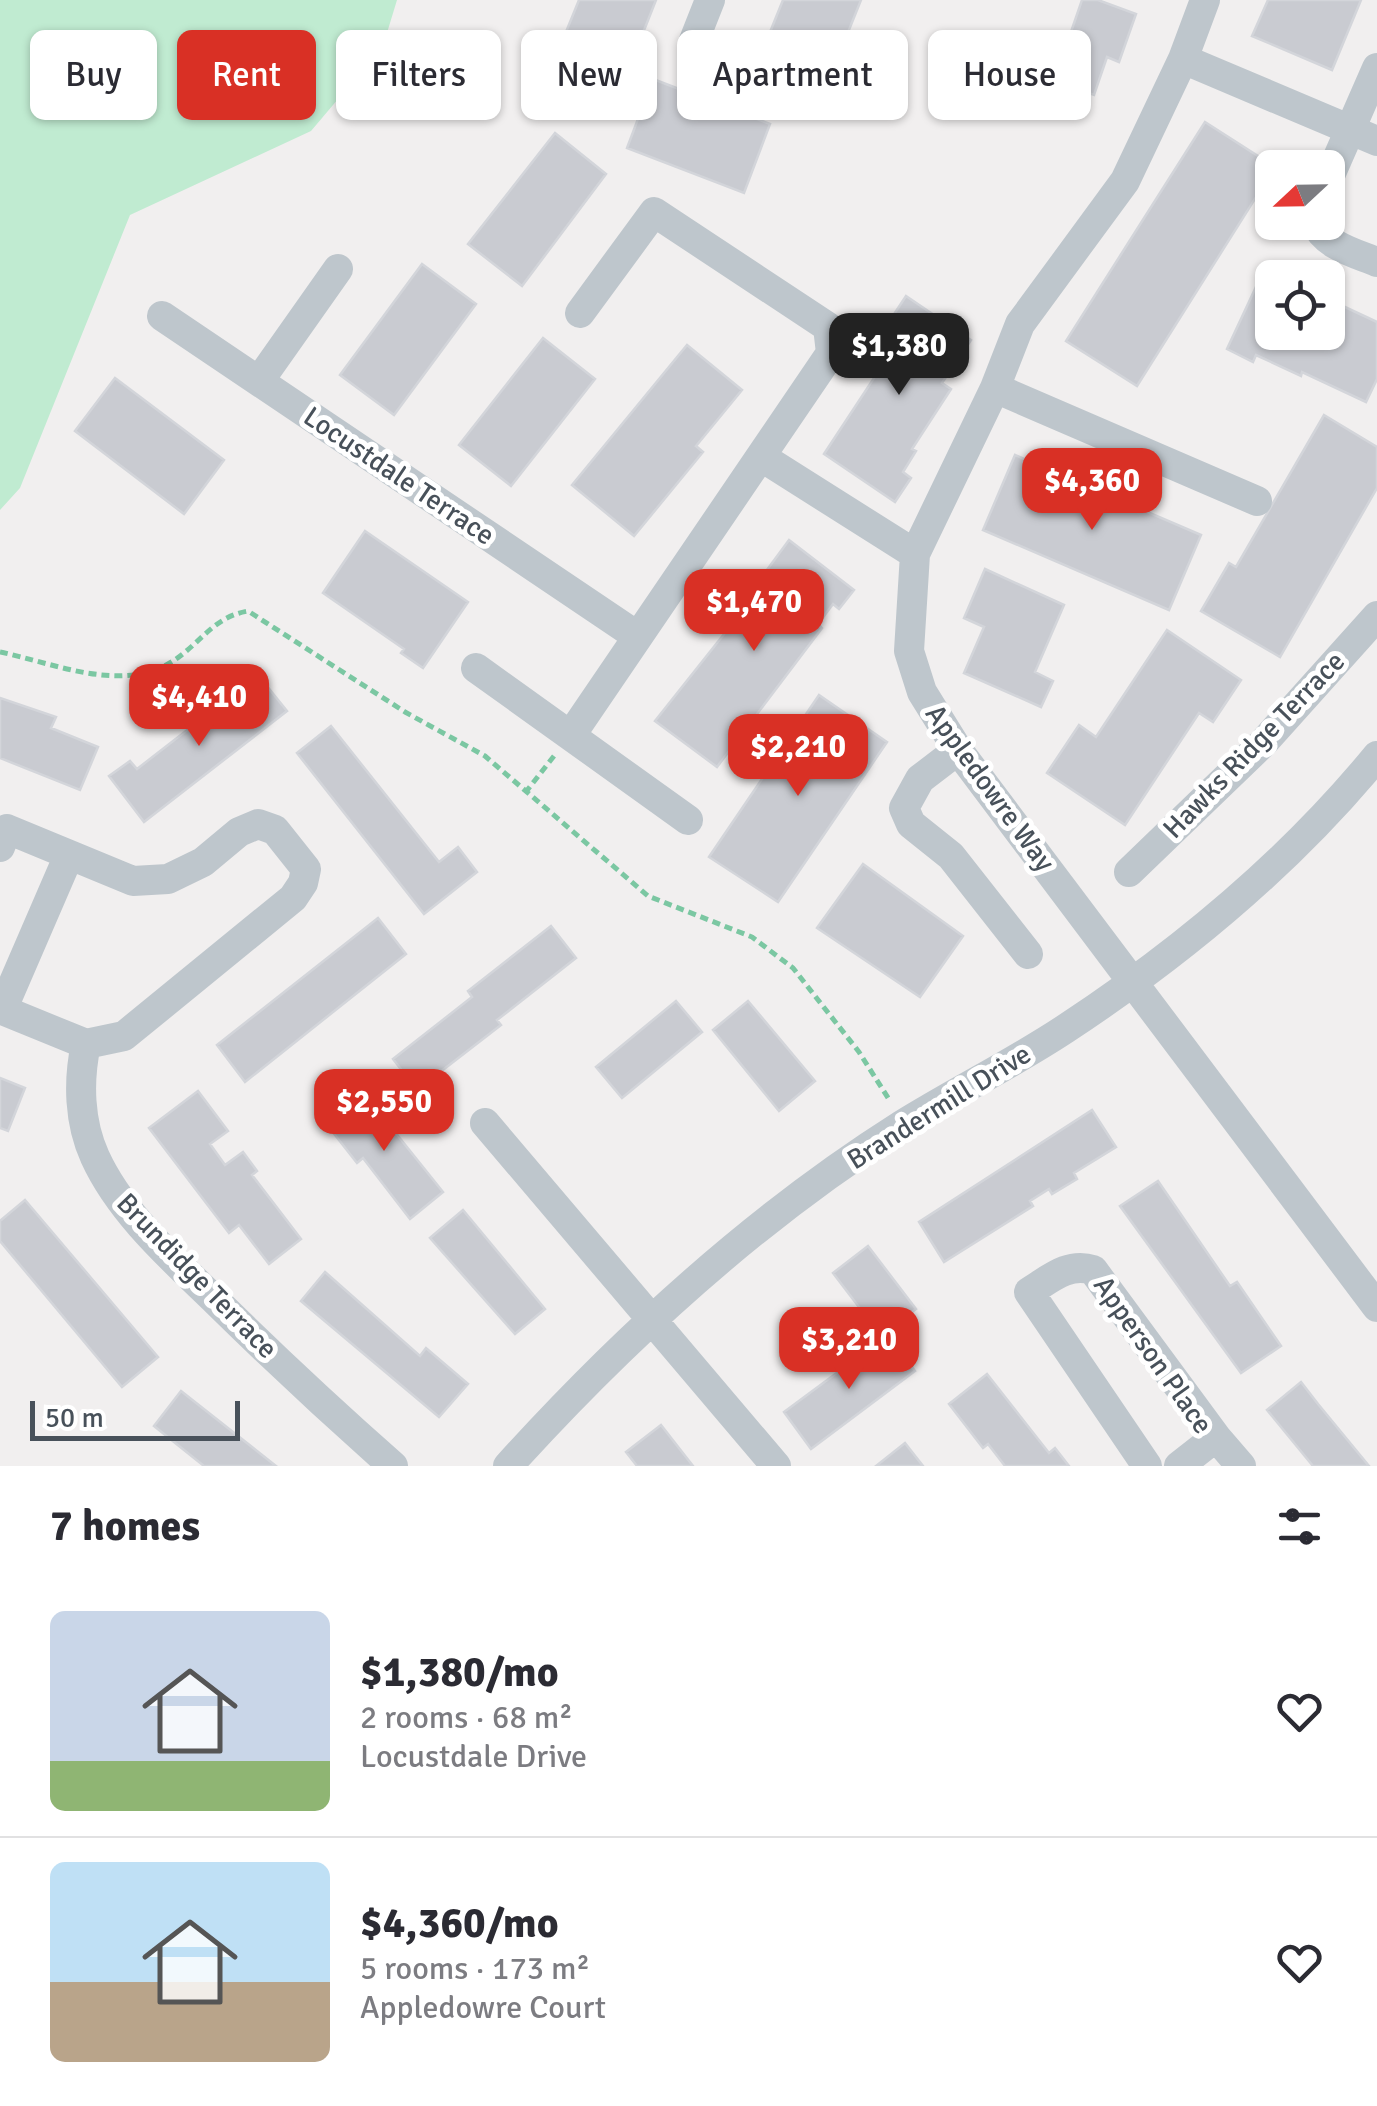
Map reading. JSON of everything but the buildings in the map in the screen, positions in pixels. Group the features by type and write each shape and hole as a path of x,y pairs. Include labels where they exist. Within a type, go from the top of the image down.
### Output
{"street":[{"path":"699,30 710,0"},
{"name":"Appledowre Way","path":"1206,0 1183,59 1125,181 1020,324 995,388 915,554 909,651 922,692 958,750 1377,1307"},
{"path":"1183,59 1363,135"},
{"path":"1345,158 1363,135 1377,68"},
{"path":"572,734 636,636 764,458 831,352 828,327 654,212 580,313"},
{"path":"1329,240 1377,262"},
{"path":"259,382 338,269"},
{"name":"Locustdale Terrace","path":"162,316 636,636"},
{"path":"995,388 1257,502"},
{"path":"764,458 915,554"},
{"name":"Hawks Ridge Terrace","path":"1129,872 1264,742 1377,616"},
{"path":"476,668 688,820"},
{"path":"958,750 920,779 904,808 911,824 951,856 1028,954"},
{"name":"Brandermill Drive","path":"508,1466 653,1318 790,1203 904,1124 1061,1032 1133,982 1257,881 1371,776"},
{"path":"0,846 8,829 133,881 168,879 203,862 239,832 258,824 274,830 306,868 303,883 292,898 145,1022 124,1036 86,1044 1,1010 70,855"},
{"name":"Brundidge Terrace","path":"86,1044 79,1076 83,1112 94,1155 119,1198 196,1282 392,1466"},
{"path":"484,1123 776,1466"},
{"name":"Apperson Place","path":"1147,1466 1029,1292 1065,1270 1079,1266 1093,1270 1216,1437 1179,1466"},
{"path":"1216,1437 1240,1466"}],"path":[{"path":"0,652 98,673 152,672 175,660 216,622 248,612 406,712 485,756 648,896 752,937 793,968 859,1052 904,1124"},
{"path":"526,793 572,734"}],"green space":[{"path":"0,0 397,0 388,30 336,30 336,101 311,131 130,215 20,488 0,510"}]}
